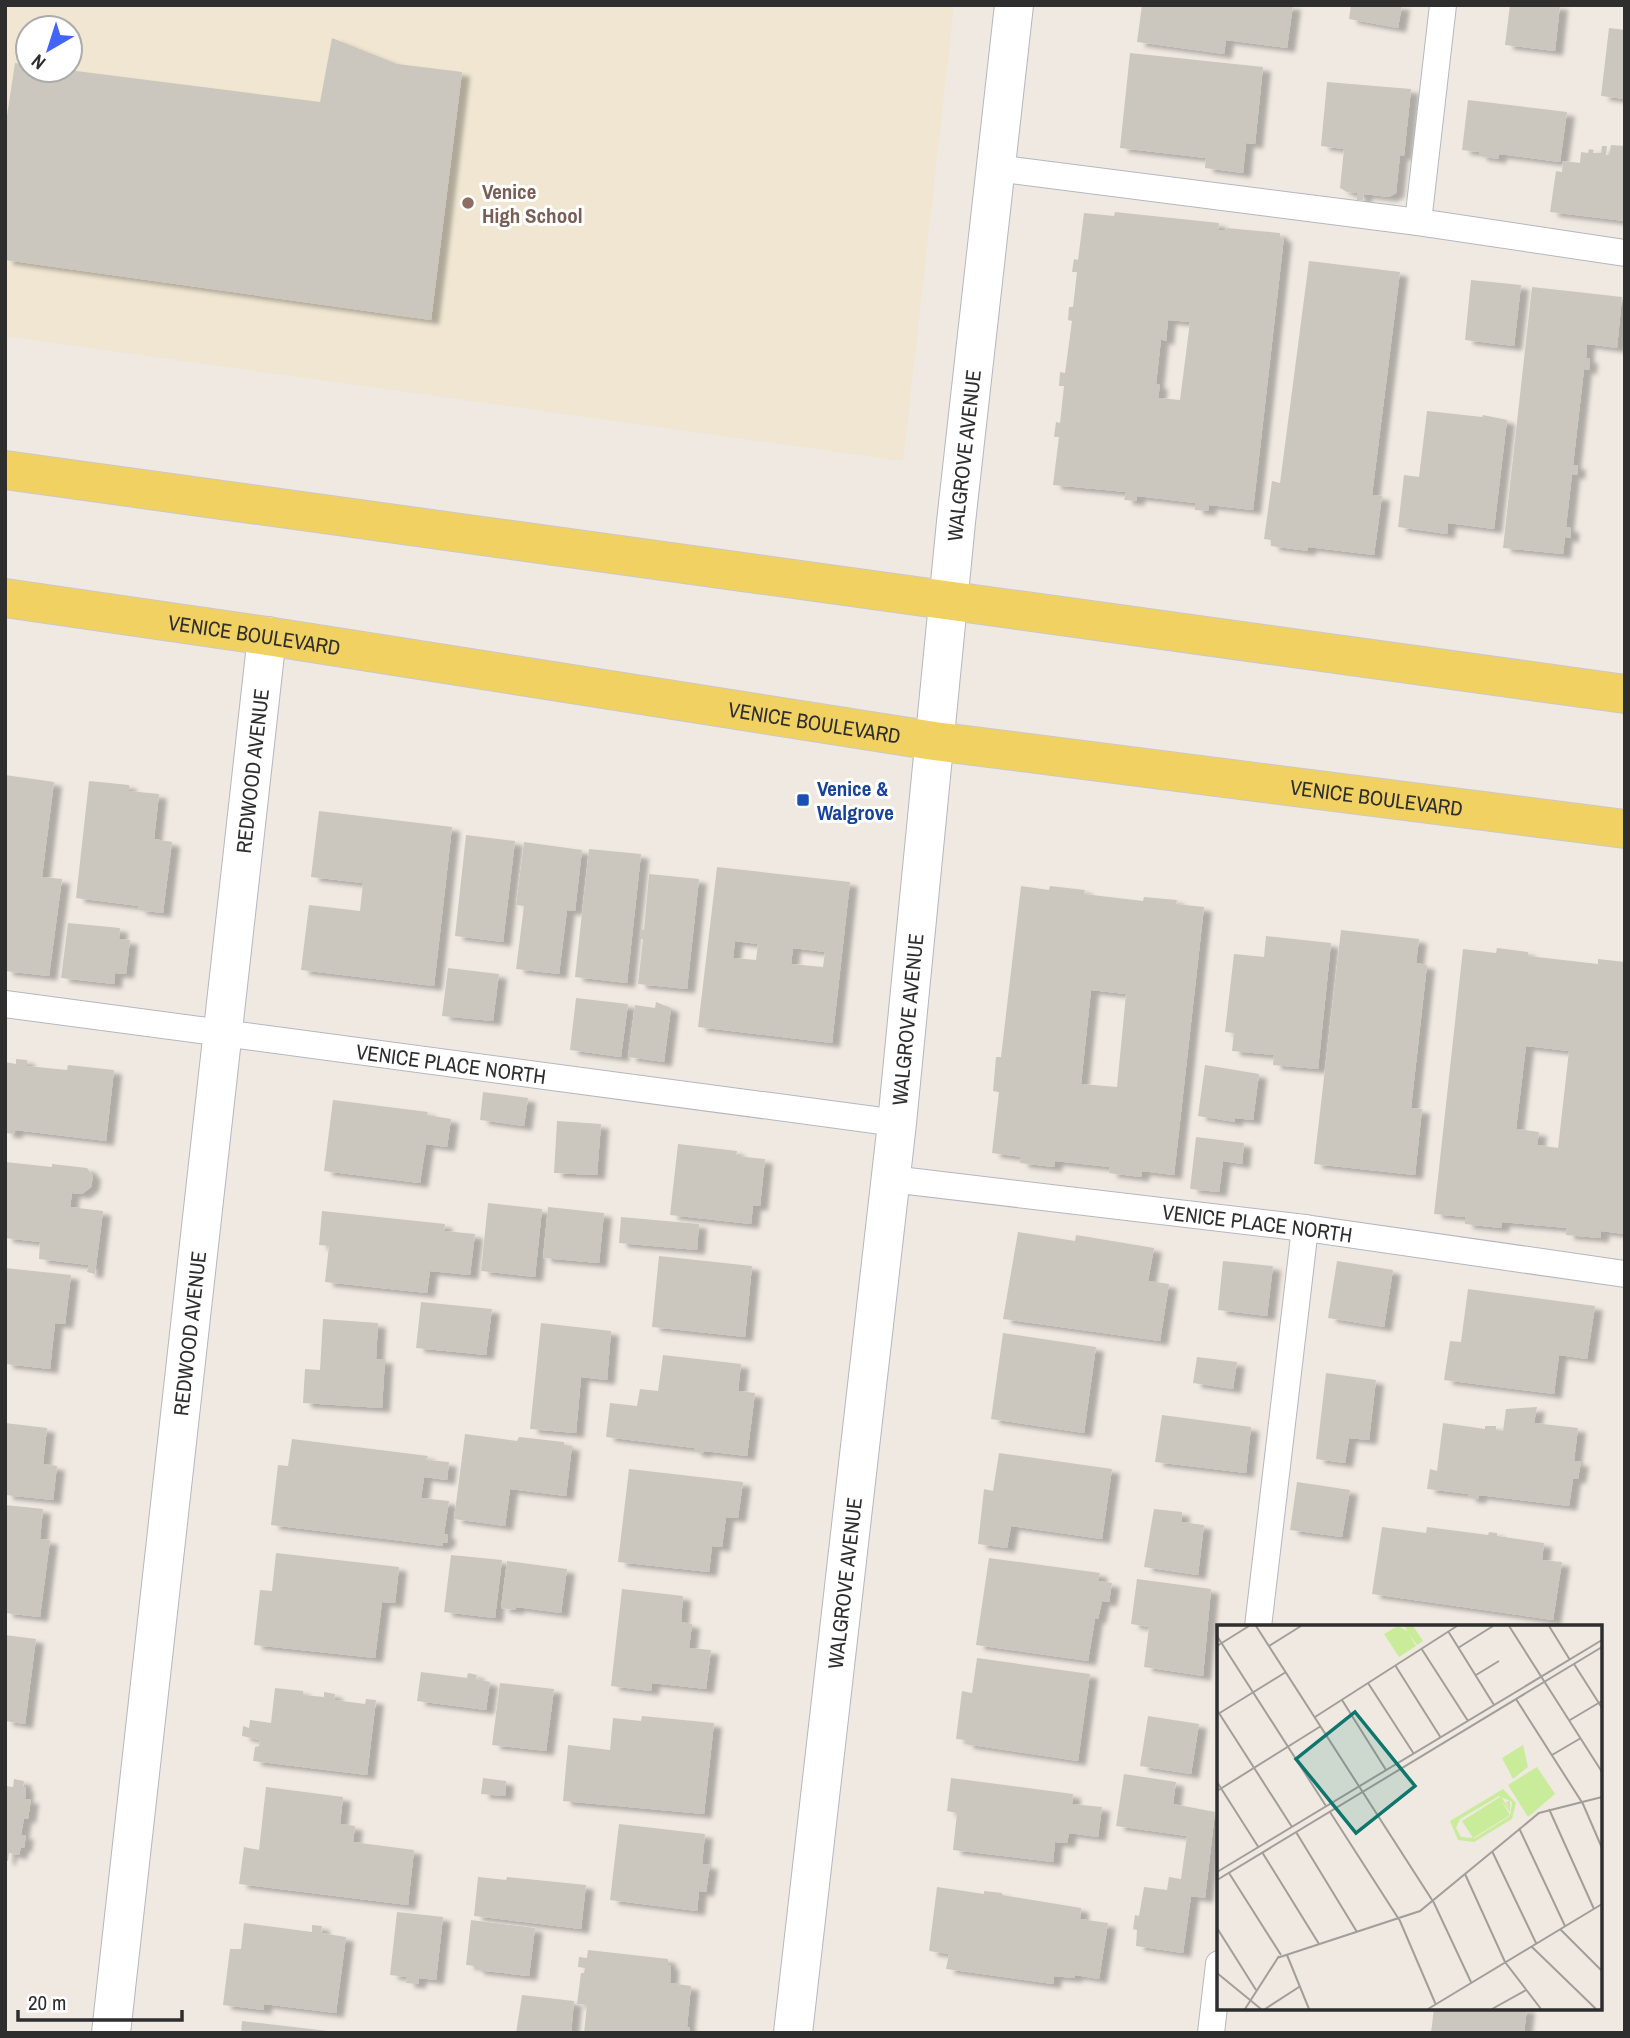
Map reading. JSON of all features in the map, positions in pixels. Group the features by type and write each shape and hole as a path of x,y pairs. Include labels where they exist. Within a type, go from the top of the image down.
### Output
{"main road":[{"path":"5,470 1625,694"},
{"name":"VENICE BOULEVARD","path":"5,597 934,741 1625,829"}],"street":[{"name":"WALGROVE AVENUE","path":"793,2033 891,1179 934,741 1014,5"},
{"name":"REDWOOD AVENUE","path":"111,2033 267,636"}],"lane":[{"path":"1418,222 1443,5"},
{"path":"995,168 1418,222 1625,253"},
{"name":"VENICE PLACE NORTH","path":"5,1004 897,1123"},
{"name":"VENICE PLACE NORTH","path":"891,1179 1305,1228 1625,1274"},
{"path":"1258,1625 1305,1228"},
{"path":"1211,2033 1217,1981"}],"shaded area":[{"name":"Venice High School","path":"5,5 954,5 903,461 5,336"}],"building":[{"path":"1142,5 1293,5 1287,48 1226,40 1224,54 1137,42"},
{"path":"1351,5 1402,5 1398,28 1349,19"},
{"path":"1510,5 1560,5 1555,51 1505,45"},
{"path":"1609,28 1625,30 1625,99 1601,96"},
{"path":"332,38 397,64 462,72 431,320 5,260 5,129 14,70 14,84 84,84 84,72 320,102"},
{"path":"1130,53 1263,67 1255,144 1246,143 1243,173 1205,168 1206,158 1120,148"},
{"path":"1327,82 1411,89 1404,156 1400,155 1396,193 1389,197 1364,194 1363,200 1357,200 1357,193 1340,188 1344,149 1321,146"},
{"path":"1468,100 1567,112 1560,162 1499,154 1498,159 1479,156 1479,152 1462,150"},
{"path":"1611,145 1625,146 1625,221 1550,212 1556,171 1562,172 1563,161 1580,163 1581,152 1588,153 1589,149 1594,150 1593,153 1601,153 1602,146 1607,146 1606,155 1609,155"},
{"path":"1115,212 1219,223 1218,230 1227,228 1280,233 1280,238 1284,237 1253,510 1209,505 1208,511 1195,510 1195,503 1137,496 1137,501 1124,500 1126,492 1053,485 1059,437 1054,437 1056,422 1060,423 1064,386 1059,386 1060,372 1065,373 1072,321 1068,320 1069,307 1073,307 1077,272 1072,272 1074,259 1078,260 1084,213 1114,216","holes":["1168,320 1190,322 1180,400 1158,398 1160,385 1156,384 1161,339 1166,341"]},
{"path":"1309,261 1400,272 1372,495 1382,496 1374,555 1308,547 1308,551 1271,546 1271,540 1264,539 1272,481 1280,483"},
{"path":"1471,280 1521,285 1514,346 1465,340"},
{"path":"1532,287 1622,297 1617,348 1587,344 1589,370 1584,369 1573,465 1578,465 1577,475 1572,474 1566,527 1571,528 1571,538 1565,537 1563,554 1503,548"},
{"path":"1427,411 1483,415 1507,420 1494,529 1448,523 1447,534 1398,527 1404,475 1419,477"},
{"path":"5,775 54,782 42,877 62,879 49,976 5,971"},
{"path":"89,781 129,785 129,791 159,794 154,839 172,842 163,913 138,910 139,906 76,898"},
{"path":"319,811 452,827 434,986 301,970 309,905 360,911 363,883 311,877"},
{"path":"466,835 515,841 503,942 455,936"},
{"path":"524,842 582,850 575,911 567,910 559,974 516,969 524,906 516,905"},
{"path":"589,849 641,854 627,983 575,977"},
{"path":"717,867 850,882 832,1043 698,1027","holes":["735,941 758,944 756,960 733,958","793,948 825,952 823,967 791,964"]},
{"path":"649,874 699,879 687,989 638,984 643,939 640,939 640,930 644,930"},
{"path":"1021,886 1049,890 1050,886 1085,890 1084,894 1143,901 1144,897 1177,900 1176,904 1204,907 1174,1175 1142,1171 1141,1177 1109,1173 1110,1167 1055,1161 1054,1167 1020,1163 1021,1157 992,1153 999,1092 993,1091 996,1057 1001,1057","holes":["1091,990 1126,994 1117,1087 1081,1084"]},
{"path":"68,923 120,928 119,939 130,940 126,974 115,973 114,984 61,978"},
{"path":"1341,930 1419,939 1416,963 1427,965 1411,1108 1422,1109 1415,1175 1314,1164"},
{"path":"1266,936 1331,943 1318,1069 1273,1065 1274,1055 1232,1051 1234,1033 1225,1032 1234,954 1264,957"},
{"path":"1497,948 1528,952 1528,956 1598,964 1598,959 1625,962 1625,1234 1601,1231 1601,1238 1566,1235 1567,1228 1502,1222 1501,1228 1465,1224 1465,1217 1434,1214 1463,949 1496,953","holes":["1526,1046 1569,1051 1558,1148 1537,1145 1539,1132 1516,1129"]},
{"path":"448,968 499,974 493,1021 442,1016"},
{"path":"576,998 628,1004 621,1057 570,1050"},
{"path":"656,1002 671,1008 664,1062 628,1057 635,1005 655,1008"},
{"path":"16,1059 27,1060 27,1066 67,1070 68,1065 114,1070 106,1141 15,1130 15,1134 5,1133 5,1062 16,1064"},
{"path":"1205,1065 1259,1074 1253,1120 1235,1118 1235,1122 1198,1116"},
{"path":"483,1092 528,1098 524,1126 480,1120"},
{"path":"333,1100 428,1112 427,1115 451,1119 447,1147 426,1144 420,1183 324,1171"},
{"path":"557,1121 601,1124 597,1175 554,1173"},
{"path":"1196,1137 1244,1143 1242,1164 1223,1161 1219,1192 1190,1189"},
{"path":"678,1144 737,1151 736,1156 765,1159 760,1206 753,1206 751,1224 670,1215"},
{"path":"5,1162 87,1168 93,1176 91,1187 82,1194 72,1193 70,1207 103,1211 95,1274 87,1272 89,1265 39,1259 40,1242 5,1238"},
{"path":"488,1203 542,1209 535,1277 481,1271"},
{"path":"548,1207 604,1213 599,1263 543,1258"},
{"path":"322,1211 445,1224 444,1231 475,1234 470,1275 430,1271 427,1293 325,1282 329,1246 319,1245"},
{"path":"621,1217 699,1224 697,1250 619,1243"},
{"path":"1018,1232 1075,1241 1076,1235 1154,1248 1148,1281 1169,1284 1160,1341 1003,1319"},
{"path":"659,1256 752,1266 745,1337 652,1327"},
{"path":"1223,1261 1273,1266 1267,1316 1218,1310"},
{"path":"1337,1261 1393,1270 1384,1327 1328,1318"},
{"path":"5,1268 71,1275 65,1324 55,1323 50,1369 5,1364"},
{"path":"1468,1289 1595,1306 1587,1359 1559,1355 1554,1394 1444,1380 1450,1341 1461,1342"},
{"path":"421,1302 492,1309 486,1355 416,1348"},
{"path":"323,1319 378,1323 376,1359 385,1359 382,1408 303,1403 305,1369 320,1370"},
{"path":"541,1323 611,1331 607,1380 581,1377 576,1433 530,1429"},
{"path":"1003,1333 1096,1347 1084,1433 991,1419"},
{"path":"663,1355 741,1364 738,1391 755,1393 747,1456 694,1452 694,1448 606,1437 610,1403 637,1406 640,1389 658,1391"},
{"path":"1197,1357 1237,1362 1233,1389 1193,1383"},
{"path":"1326,1373 1376,1380 1369,1440 1349,1438 1345,1463 1316,1459"},
{"path":"1537,1407 1534,1423 1578,1428 1574,1461 1581,1462 1578,1479 1573,1479 1569,1506 1479,1495 1478,1499 1468,1498 1469,1494 1427,1489 1430,1469 1437,1471 1443,1423 1485,1429 1485,1426 1496,1426 1496,1430 1503,1431 1506,1409"},
{"path":"1162,1415 1251,1427 1246,1473 1155,1462"},
{"path":"5,1423 47,1428 43,1464 57,1466 53,1500 5,1495"},
{"path":"465,1434 517,1441 519,1437 564,1442 564,1445 572,1446 566,1496 510,1489 505,1526 454,1519"},
{"path":"292,1439 428,1456 426,1460 449,1462 447,1480 424,1477 421,1498 449,1501 444,1534 448,1535 447,1543 443,1543 443,1546 271,1525 278,1465 288,1466"},
{"path":"999,1453 1112,1469 1102,1539 1011,1526 1007,1548 978,1544 984,1489 993,1491"},
{"path":"629,1469 743,1482 738,1518 726,1517 722,1547 712,1546 709,1572 618,1562"},
{"path":"1297,1482 1350,1490 1342,1537 1290,1530"},
{"path":"5,1505 43,1509 40,1539 50,1540 40,1617 5,1613"},
{"path":"1154,1509 1182,1512 1181,1522 1204,1525 1198,1575 1144,1567"},
{"path":"1382,1527 1426,1533 1427,1527 1488,1535 1489,1532 1497,1533 1497,1536 1544,1543 1542,1560 1562,1562 1553,1620 1372,1594"},
{"path":"276,1553 399,1567 395,1603 382,1602 375,1658 254,1645 260,1590 272,1591"},
{"path":"451,1555 502,1560 495,1618 444,1612"},
{"path":"989,1558 1100,1573 1098,1581 1112,1583 1109,1602 1102,1601 1098,1619 1095,1619 1088,1661 976,1645"},
{"path":"507,1561 567,1569 561,1613 516,1607 516,1610 501,1608"},
{"path":"1137,1579 1211,1589 1203,1676 1144,1667 1149,1627 1131,1624"},
{"path":"622,1589 683,1596 681,1622 692,1624 689,1648 711,1650 706,1689 652,1683 651,1691 611,1686"},
{"path":"5,1635 36,1639 25,1724 5,1721"},
{"path":"977,1658 1090,1674 1078,1761 965,1744 966,1740 956,1739 962,1691 972,1693"},
{"path":"421,1672 467,1678 468,1673 477,1675 476,1679 490,1682 486,1710 417,1701"},
{"path":"500,1683 554,1689 546,1751 492,1745"},
{"path":"275,1688 303,1691 303,1695 324,1697 324,1692 335,1694 334,1700 365,1704 366,1699 376,1700 367,1775 253,1761 255,1747 259,1746 260,1740 242,1736 243,1726 249,1728 250,1720 271,1723"},
{"path":"642,1716 714,1723 704,1814 563,1801 568,1745 610,1750 613,1718 641,1721"},
{"path":"1148,1716 1199,1724 1191,1774 1140,1766"},
{"path":"1124,1774 1176,1782 1173,1804 1215,1812 1205,1898 1191,1896 1183,1953 1136,1946 1137,1930 1133,1929 1135,1915 1139,1916 1144,1887 1167,1890 1169,1877 1181,1879 1187,1836 1116,1826"},
{"path":"483,1778 506,1781 505,1796 481,1794"},
{"path":"951,1778 1073,1794 1072,1804 1102,1807 1098,1837 1069,1833 1067,1843 1055,1842 1053,1862 953,1850 957,1813 947,1811"},
{"path":"14,1779 24,1781 25,1799 31,1799 28,1819 24,1818 21,1835 26,1835 24,1848 21,1847 19,1855 9,1853 8,1861 5,1860 5,1786 13,1787"},
{"path":"266,1787 343,1797 340,1824 355,1826 353,1842 414,1850 408,1905 239,1884 244,1847 259,1850"},
{"path":"619,1824 705,1834 702,1864 710,1865 706,1892 699,1891 697,1911 610,1900"},
{"path":"478,1877 506,1880 507,1877 586,1885 581,1929 474,1916"},
{"path":"937,1887 984,1894 984,1891 1002,1893 1081,1908 1080,1919 1108,1923 1099,1979 1075,1975 1074,1978 1054,1976 1053,1984 946,1969 949,1954 929,1951"},
{"path":"397,1912 443,1917 436,1980 419,1978 418,1984 406,1983 407,1977 390,1975"},
{"path":"471,1920 535,1928 529,1976 476,1970 476,1966 466,1965"},
{"path":"244,1923 312,1932 312,1925 322,1926 321,1933 346,1937 336,2013 264,2004 264,2010 223,2005 230,1949 241,1949"},
{"path":"588,1950 668,1959 668,1965 671,1965 670,1983 691,1986 687,2027 690,2028 690,2033 584,2033 587,2005 577,2004 581,1973 584,1973 585,1968 578,1967 579,1957 587,1958"},
{"path":"522,1995 574,2001 571,2033 516,2033"},
{"path":"1434,2010 1527,2010 1524,2033 1431,2033"},
{"path":"242,2021 328,2031 328,2033 241,2033"}],"place":[{"name":"Venice High School","path":"468,203"},
{"name":"Venice & Walgrove","path":"803,800"}]}
